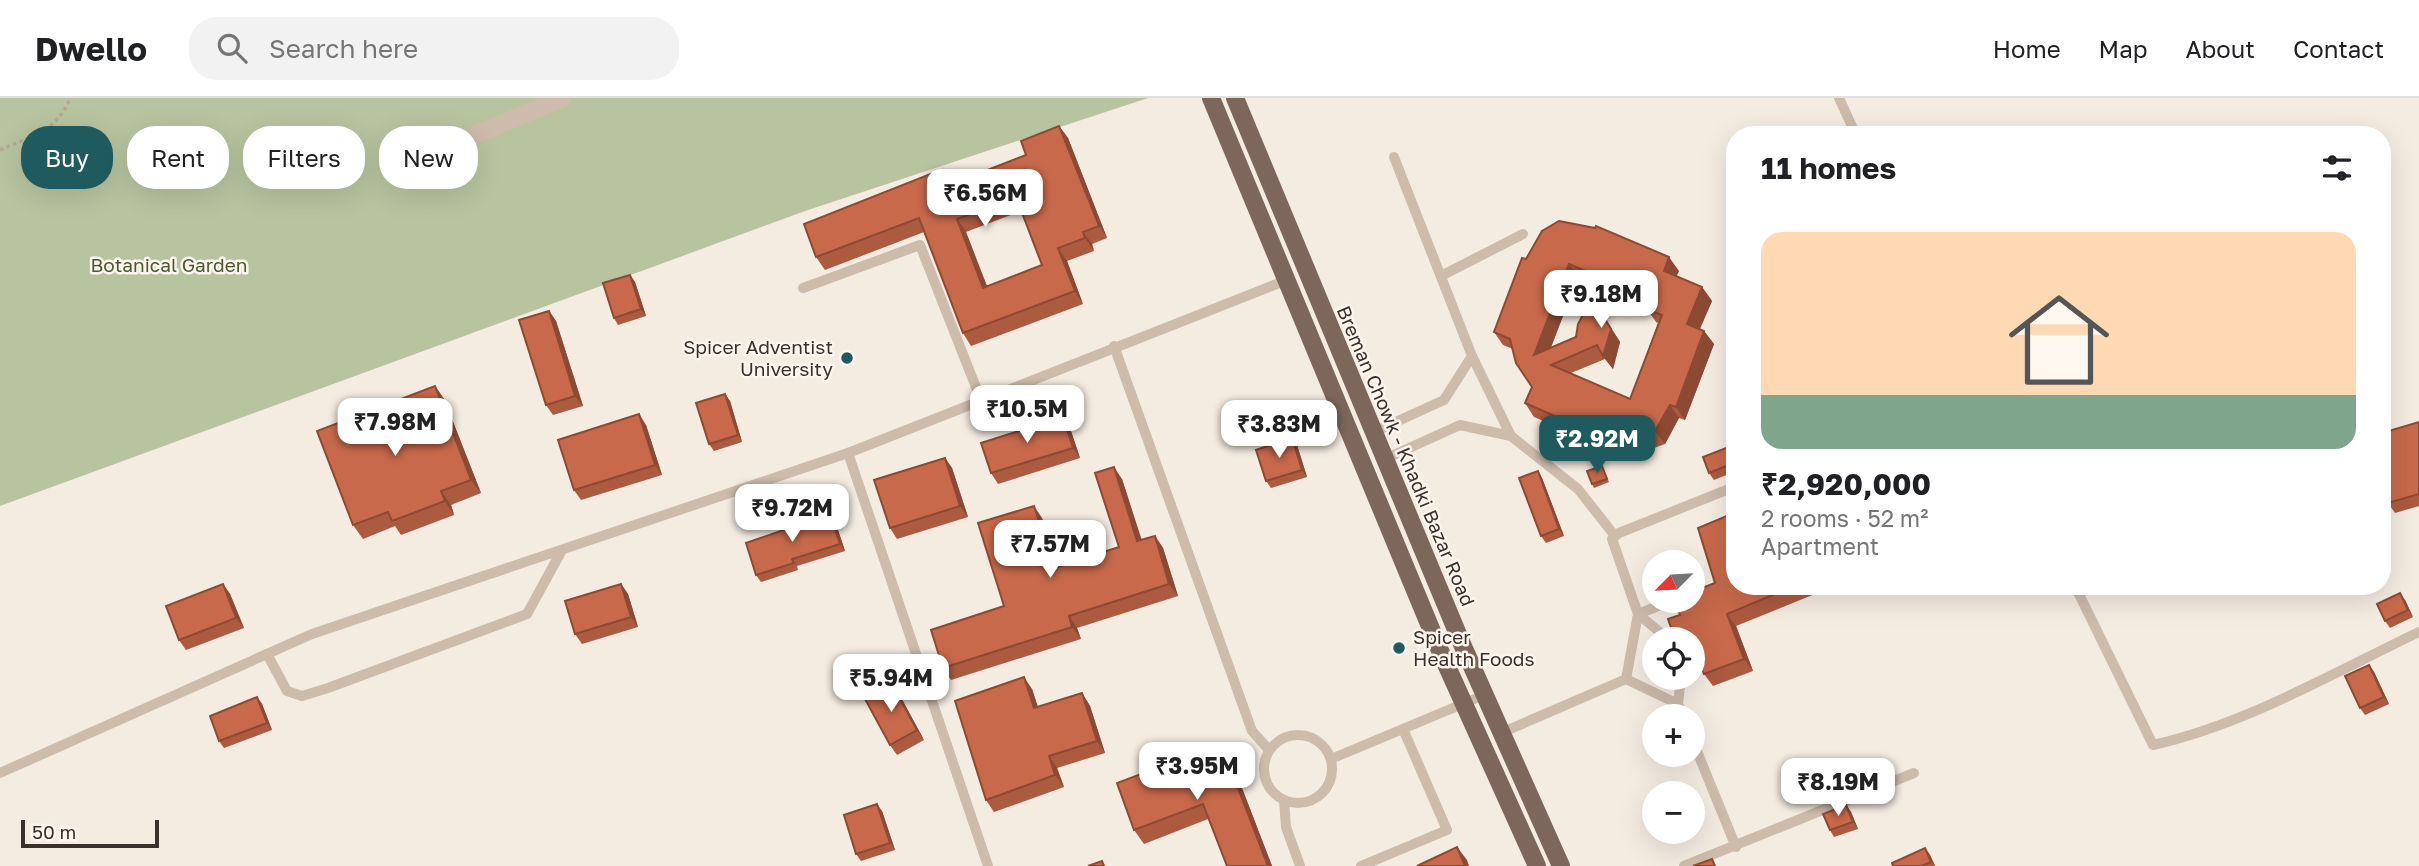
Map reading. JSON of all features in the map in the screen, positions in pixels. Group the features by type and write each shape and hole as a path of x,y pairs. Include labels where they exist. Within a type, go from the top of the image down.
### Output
{"main road":[{"path":"1211,98 1464,704 1537,866"},
{"name":"Breman Chowk - Khadki Bazar Road","path":"1235,98 1484,695 1561,866"}],"street":[{"path":"478,134 563,98"}],"lane":[{"path":"1839,98 1852,126"},
{"path":"1394,157 1472,356 1511,436 1578,489 1615,536"},
{"path":"1441,276 1523,234"},
{"path":"803,288 920,245 981,400"},
{"path":"0,773 312,634 848,453 1114,346 1287,281"},
{"path":"1114,346 1252,732 1269,750"},
{"path":"1374,432 1444,400 1472,356"},
{"path":"1385,459 1460,425 1511,436"},
{"path":"848,453 988,866"},
{"path":"1615,536 1726,490"},
{"path":"1615,536 1612,547 1638,614 1654,627"},
{"path":"267,654 287,691 302,696 328,688 527,614 562,550"},
{"path":"2079,595 2153,745 2196,735 2248,713 2419,632"},
{"path":"1638,614 1642,612"},
{"path":"1626,679 1638,614"},
{"path":"1501,733 1626,679 1676,704"},
{"path":"1331,759 1484,695"},
{"path":"1361,866 1447,830 1403,729"},
{"path":"1303,735 1320,743 1331,759 1331,779 1321,795 1303,803 1284,800 1276,795 1265,779 1264,769 1269,750 1284,737 1303,735"},
{"path":"1703,767 1736,847"},
{"path":"1684,866 1914,773"},
{"path":"1284,800 1286,827 1300,866"}],"path":[{"path":"0,150 48,128 64,114 69,98"}],"green space":[{"name":"Botanical Garden","path":"0,98 1148,98 808,210 0,506"}],"building":[{"path":"1059,126 1099,226 1083,232 1085,238 1058,248 1075,291 963,333 919,218 816,257 804,224 938,171 944,187 1026,155 1021,141","holes":["1016,197 1042,265 983,288 957,219"]},
{"path":"1559,221 1595,228 1596,226 1669,257 1664,271 1702,287 1687,324 1704,331 1676,407 1670,405 1655,431 1629,441 1602,427 1598,435 1525,403 1532,387 1516,363 1510,339 1494,332 1522,258 1526,259 1542,231","holes":["1569,264 1651,299 1647,309 1662,315 1630,399 1551,365 1597,345 1603,356 1611,329 1592,298 1578,324 1576,337 1534,355"]},
{"path":"630,275 641,309 614,318 603,283"},
{"path":"549,311 575,396 546,405 519,320"},
{"path":"435,386 471,480 441,491 445,501 392,521 388,512 353,525 317,431"},
{"path":"725,394 738,435 709,444 696,403"},
{"path":"639,414 655,465 574,490 558,440"},
{"path":"1063,417 1073,448 991,473 981,443"},
{"path":"2419,422 2419,494 2391,502 2391,430"},
{"path":"1292,438 1302,470 1266,481 1256,450"},
{"path":"1726,448 1726,466 1709,473 1703,457"},
{"path":"945,458 960,506 890,528 874,480"},
{"path":"1602,466 1607,479 1592,484 1587,471"},
{"path":"1114,467 1137,541 1155,536 1169,584 1069,616 1072,627 943,668 931,630 1004,606 978,523 1034,506 1054,568 1119,547 1095,473"},
{"path":"1538,471 1559,529 1541,536 1519,478"},
{"path":"830,514 840,544 792,559 794,563 756,575 746,543"},
{"path":"1726,516 1726,595 1772,595 1727,614 1744,659 1705,674 1705,627 1671,627 1668,619 1680,615 1679,613 1705,613 1705,587 1715,583 1698,528"},
{"path":"223,584 236,618 179,640 166,606"},
{"path":"621,584 631,617 575,634 565,601"},
{"path":"2400,593 2408,610 2385,621 2377,604"},
{"path":"2369,665 2384,697 2360,708 2345,676"},
{"path":"1024,677 1034,708 1082,693 1097,741 1049,756 1055,775 986,800 955,701"},
{"path":"892,684 917,730 890,745 865,699"},
{"path":"257,697 267,723 219,741 210,716"},
{"path":"1221,744 1268,866 1227,866 1203,804 1134,830 1117,783"},
{"path":"877,804 890,843 856,854 844,815"},
{"path":"1846,805 1853,822 1830,830 1823,814"},
{"path":"1457,847 1465,866 1417,866"},
{"path":"1925,848 1931,862 1921,866 1893,866 1892,863"},
{"path":"1712,859 1715,866 1693,866"},
{"path":"1102,861 1104,866 1088,866"}],"place":[{"name":"Spicer Adventist University","path":"847,358"},
{"name":"Spicer Health Foods","path":"1399,648"}]}
